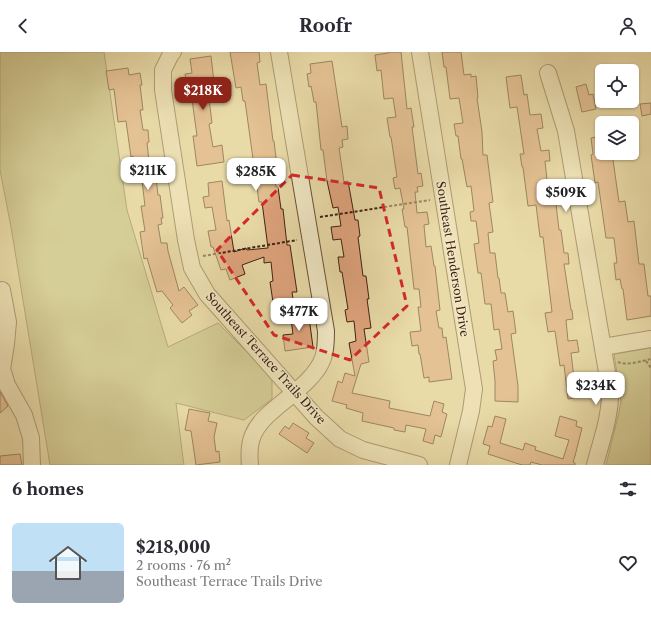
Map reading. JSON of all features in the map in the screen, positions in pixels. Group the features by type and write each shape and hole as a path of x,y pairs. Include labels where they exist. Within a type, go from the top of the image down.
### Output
{"street":[{"name":"Southeast Terrace Trails Drive","path":"173,52 163,70 163,90 186,240 192,268 208,294 316,417 340,439 363,450 419,465"},
{"path":"250,465 250,444 259,424 308,380 319,367 326,345 326,331 279,52"},
{"name":"Southeast Henderson Drive","path":"420,52 474,389 471,411 458,465"},
{"path":"548,73 566,131 610,390 611,402 609,413 595,465"},
{"path":"2,290 8,322 2,369 7,384 24,415 31,438 32,465"},
{"path":"603,347 651,339"}],"path":[{"path":"307,219 444,198"},
{"path":"190,258 310,238"},
{"path":"603,347 621,364 651,360"},
{"path":"646,360 651,368"}],"highlighted area":[{"path":"292,175 379,188 407,306 350,360 274,335 217,250"}],"green space":[{"path":"0,52 104,52 127,210 168,347 218,323 272,377 272,399 244,420 176,403 184,465 50,465 11,227 0,170"},
{"path":"651,348 651,465 606,465 621,401 614,354"}],"building":[{"path":"230,52 259,52 260,62 257,63 260,85 266,84 274,141 277,166 273,166 276,187 278,187 281,209 283,209 287,245 290,245 297,292 292,292 294,306 274,309 270,282 273,281 271,262 264,263 264,257 242,265 245,274 230,280 226,269 221,270 213,247 211,247 208,231 216,230 212,207 205,208 203,197 209,196 208,183 222,181 227,221 229,220 234,252 246,248 247,250 268,248 262,202 259,202 245,101 243,101 241,87 236,88"},
{"path":"388,52 401,52 407,109 411,108 418,174 421,173 423,186 417,187 418,192 415,192 417,213 427,212 429,224 424,225 426,247 431,246 435,266 440,310 436,311 439,328 442,328 443,338 446,337 452,379 429,382 429,377 424,378 418,345 412,346 410,332 421,331 418,307 421,307 419,289 414,289 407,227 405,227 402,209 404,209 400,188 395,189 393,178 397,177 387,118 396,117 393,98 384,99 381,70 377,71 375,55"},
{"path":"442,52 461,52 464,75 471,74 471,77 476,76 483,155 487,155 493,202 489,203 493,232 488,233 490,253 495,253 501,293 505,293 508,312 513,311 516,333 511,334 518,386 518,402 495,401 493,361 497,360 495,350 502,349 499,329 494,330 491,304 485,304 481,273 478,273 474,244 479,243 476,221 471,221 470,212 474,211 471,186 467,187 458,136 456,136 454,124 463,123 459,98 450,99 446,67 444,67"},
{"path":"211,56 214,82 207,83 212,123 209,124 213,147 222,145 224,162 197,166 193,136 197,136 190,85 187,86 185,74 192,73 190,59"},
{"path":"332,61 342,127 347,126 348,139 342,140 343,147 339,148 344,182 348,181 355,220 358,220 360,236 358,237 363,276 366,276 369,299 367,299 371,328 364,329 369,362 361,364 352,393 390,401 389,408 430,416 434,401 444,404 442,412 447,414 441,437 435,435 433,444 423,441 426,429 406,425 405,432 362,421 363,413 346,408 347,405 332,401 338,381 342,383 345,373 355,376 349,343 356,341 354,321 347,322 345,310 348,309 338,257 344,257 341,239 333,240 331,227 341,226 338,207 333,208 327,181 323,150 321,150 316,102 314,102 311,86 309,87 307,74 311,73 310,64"},
{"path":"128,68 129,75 140,73 143,110 140,110 143,130 148,130 149,142 147,143 149,161 154,160 158,195 160,195 163,218 161,218 162,224 158,225 161,243 167,243 179,291 184,287 198,305 189,311 192,315 182,323 170,308 173,305 162,291 157,292 147,258 144,259 140,232 145,231 141,206 145,206 142,181 136,181 126,121 118,122 114,89 109,90 106,71"},
{"path":"521,75 524,95 527,94 530,115 541,114 543,128 537,129 541,151 549,150 550,161 545,161 547,180 549,180 551,190 556,189 559,230 561,230 564,253 568,253 569,264 564,264 573,319 566,320 568,341 577,340 579,352 571,353 574,378 581,377 584,396 568,399 564,365 560,366 555,331 548,332 545,313 552,312 543,237 540,237 536,205 528,206 520,154 524,154 517,107 510,108 506,77"},
{"path":"586,84 589,95 593,94 596,109 582,112 576,87"},
{"path":"651,103 651,114 642,116 640,104"},
{"path":"595,137 595,160 613,160 619,202 625,201 628,222 634,221 639,264 644,264 648,296 651,296 651,316 627,320 623,289 620,279 616,280 614,263 617,263 614,238 606,238 598,182 595,183 591,155 593,154 591,138"},
{"path":"308,310 313,347 285,351 283,335 293,334 290,312"},
{"path":"0,392 8,406 0,413"},
{"path":"189,409 210,413 208,421 217,423 214,437 216,452 219,451 220,462 196,465 191,431 185,430"},
{"path":"495,416 506,419 500,443 523,450 525,443 536,447 535,450 563,459 569,440 555,436 560,416 577,421 576,426 582,428 573,462 575,465 542,465 531,462 530,465 522,465 488,454 490,446 483,444 488,426 492,427"},
{"path":"293,423 309,433 306,438 314,443 307,453 279,434 285,426 289,429"},
{"path":"20,454 22,465 0,465 0,456"}]}
